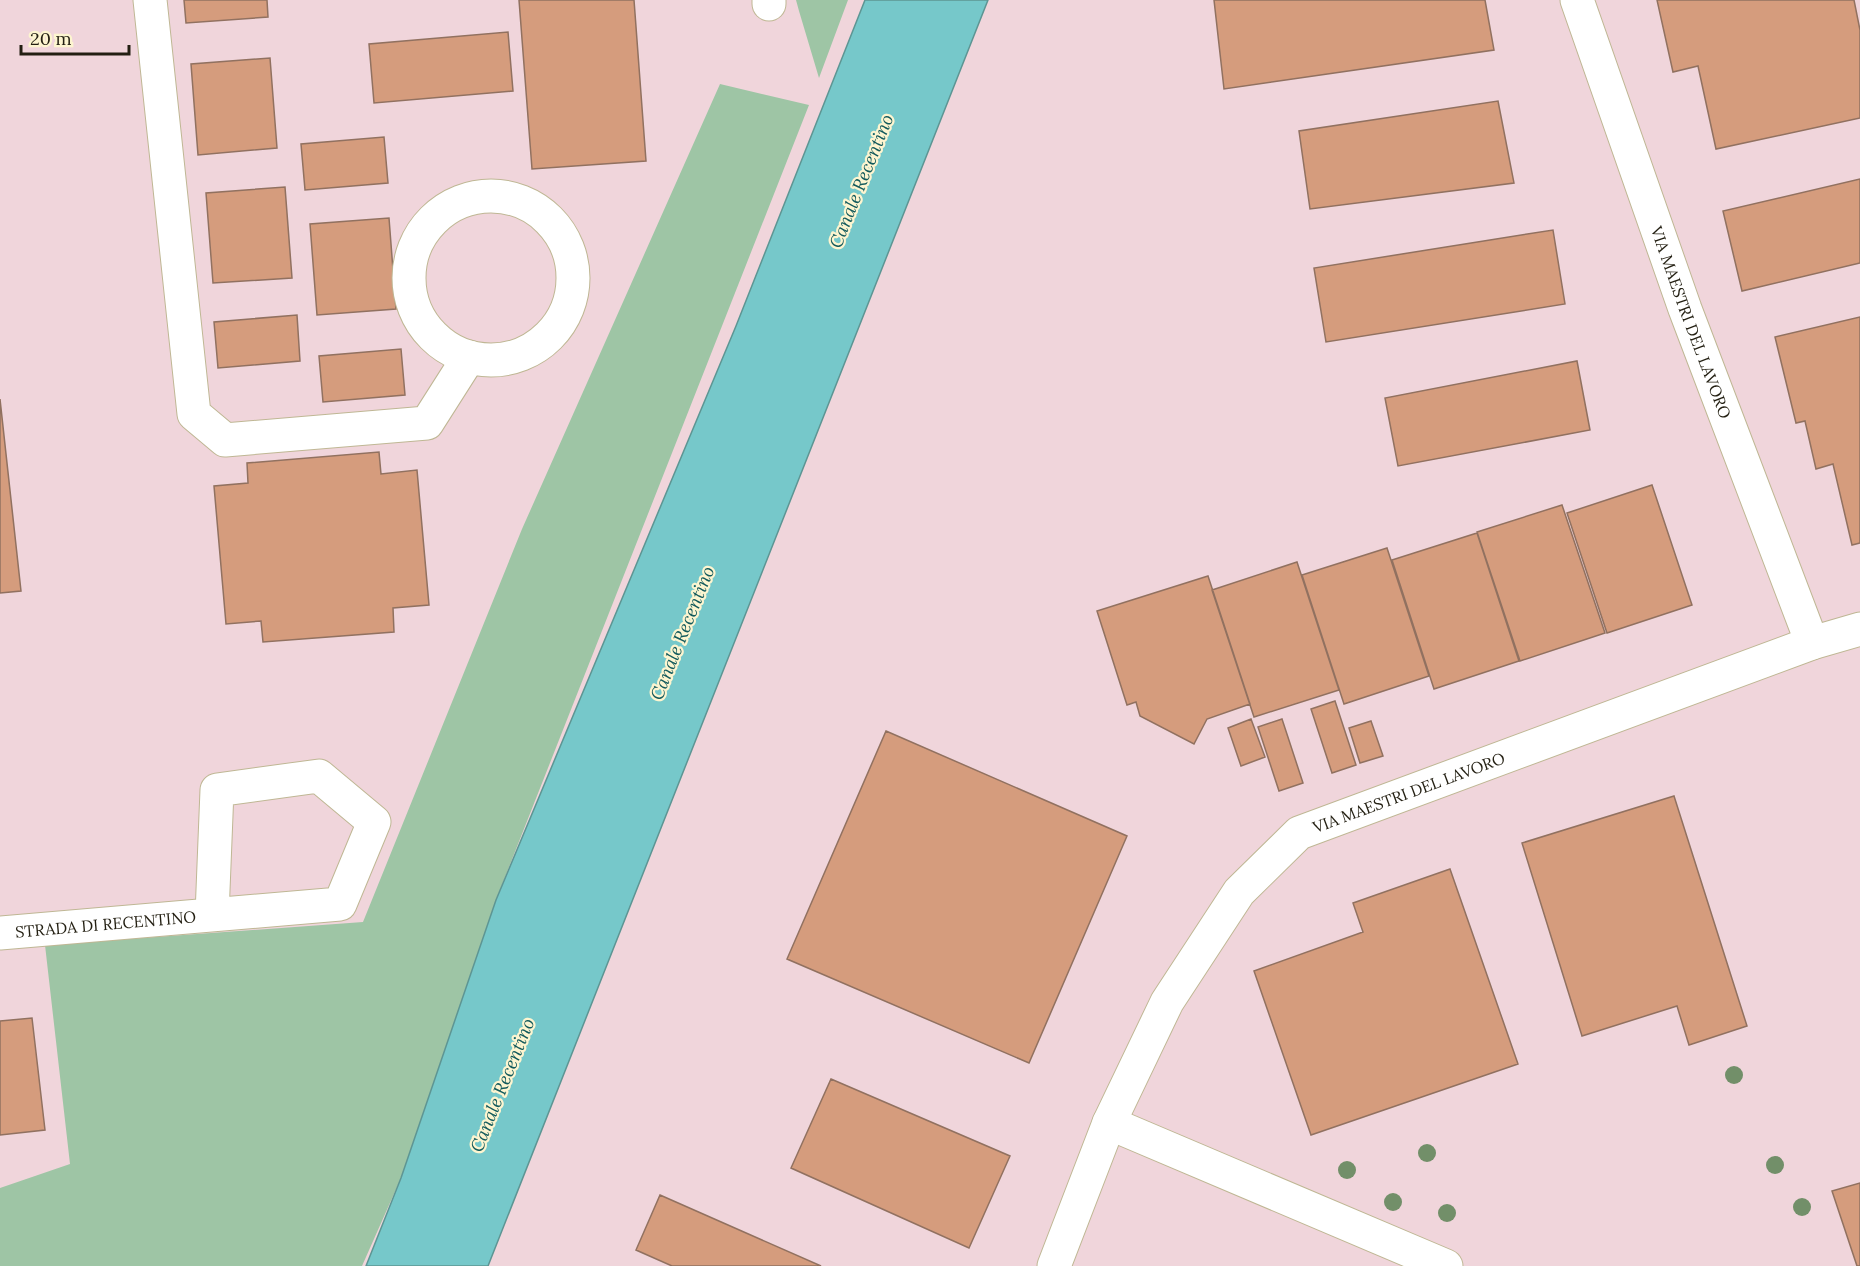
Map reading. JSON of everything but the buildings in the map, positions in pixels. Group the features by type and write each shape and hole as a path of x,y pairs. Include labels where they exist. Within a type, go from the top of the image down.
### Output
{"street":[{"path":"150,0 194,414 225,441 427,423 469,357"},
{"name":"VIA MAESTRI DEL LAVORO","path":"1577,0 1685,309 1812,643"},
{"path":"503,197 528,205 550,221 566,243 573,268 572,296 562,320 544,341 521,355 495,360 469,357 444,346 424,326 412,302 411,266 415,248 429,224 450,207 476,198 503,197"},
{"name":"VIA MAESTRI DEL LAVORO","path":"1054,1266 1109,1123 1167,1002 1239,892 1299,833 1812,643 1860,629"},
{"name":"STRADA DI RECENTINO","path":"0,933 212,915 340,904 374,822 319,776 217,790 212,915"},
{"path":"1109,1123 1446,1266"}],"shaded area":[{"path":"0,0 1860,0 1860,1266 0,1266"}],"green space":[{"path":"796,0 848,0 819,78 799,11"},
{"path":"720,84 809,105 496,900 401,1178 362,1266 0,1266 0,1188 70,1164 45,945 363,922 522,529"}],"water":[{"name":"Canale Recentino","path":"865,0 988,0 488,1266 366,1266 401,1178 496,900 736,326"}]}
